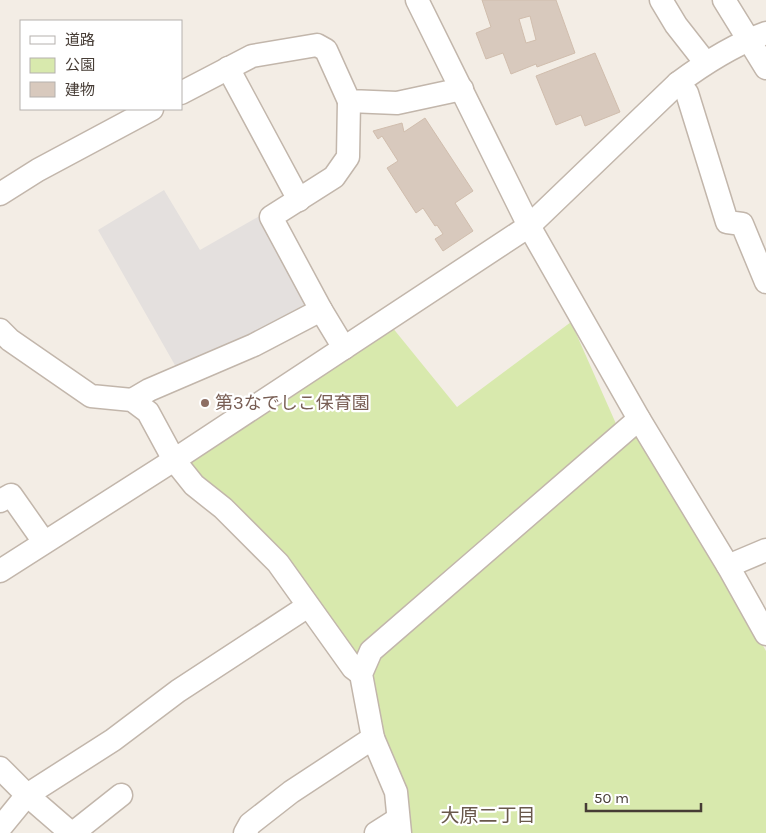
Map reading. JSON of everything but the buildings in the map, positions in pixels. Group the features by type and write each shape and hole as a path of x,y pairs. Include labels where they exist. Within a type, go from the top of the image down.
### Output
{"street":[{"path":"417,0 529,226 639,419 728,566 766,634"},
{"path":"662,0 676,25 705,62"},
{"path":"724,0 757,36 766,68"},
{"path":"0,571 174,460 529,226 678,83 705,62 757,36"},
{"path":"182,92 252,56 317,46 326,50 349,101 348,157 334,177 271,217 321,310 344,348"},
{"path":"228,68 299,200"},
{"path":"678,83 687,92 727,222 742,224 766,282"},
{"path":"349,101 397,103 462,89"},
{"path":"0,194 38,170 150,110"},
{"path":"132,400 149,390 254,345 321,310"},
{"path":"3,339 91,396 132,400 148,412 174,460 194,485 223,508 278,563 354,668 361,674"},
{"path":"376,833 399,826 396,792 373,738 361,674 371,651 639,419"},
{"path":"0,501 10,495 44,542"},
{"path":"728,566 766,550"},
{"path":"0,828 27,795 113,740 178,691 308,606"},
{"path":"245,833 250,824 290,792 373,738"},
{"path":"0,768 27,795 72,833 121,795"}],"green space":[{"path":"571,322 617,426 355,657 184,463 392,327 457,407"},
{"path":"637,425 766,651 766,833 405,833 382,740 370,679 375,655"}],"shaded area":[{"path":"164,190 200,250 263,214 312,305 180,374 98,230"}],"place":[{"name":"第3なでしこ保育園","path":"205,403"}],"district":[{"name":"大原二丁目","path":"488,815"}]}
